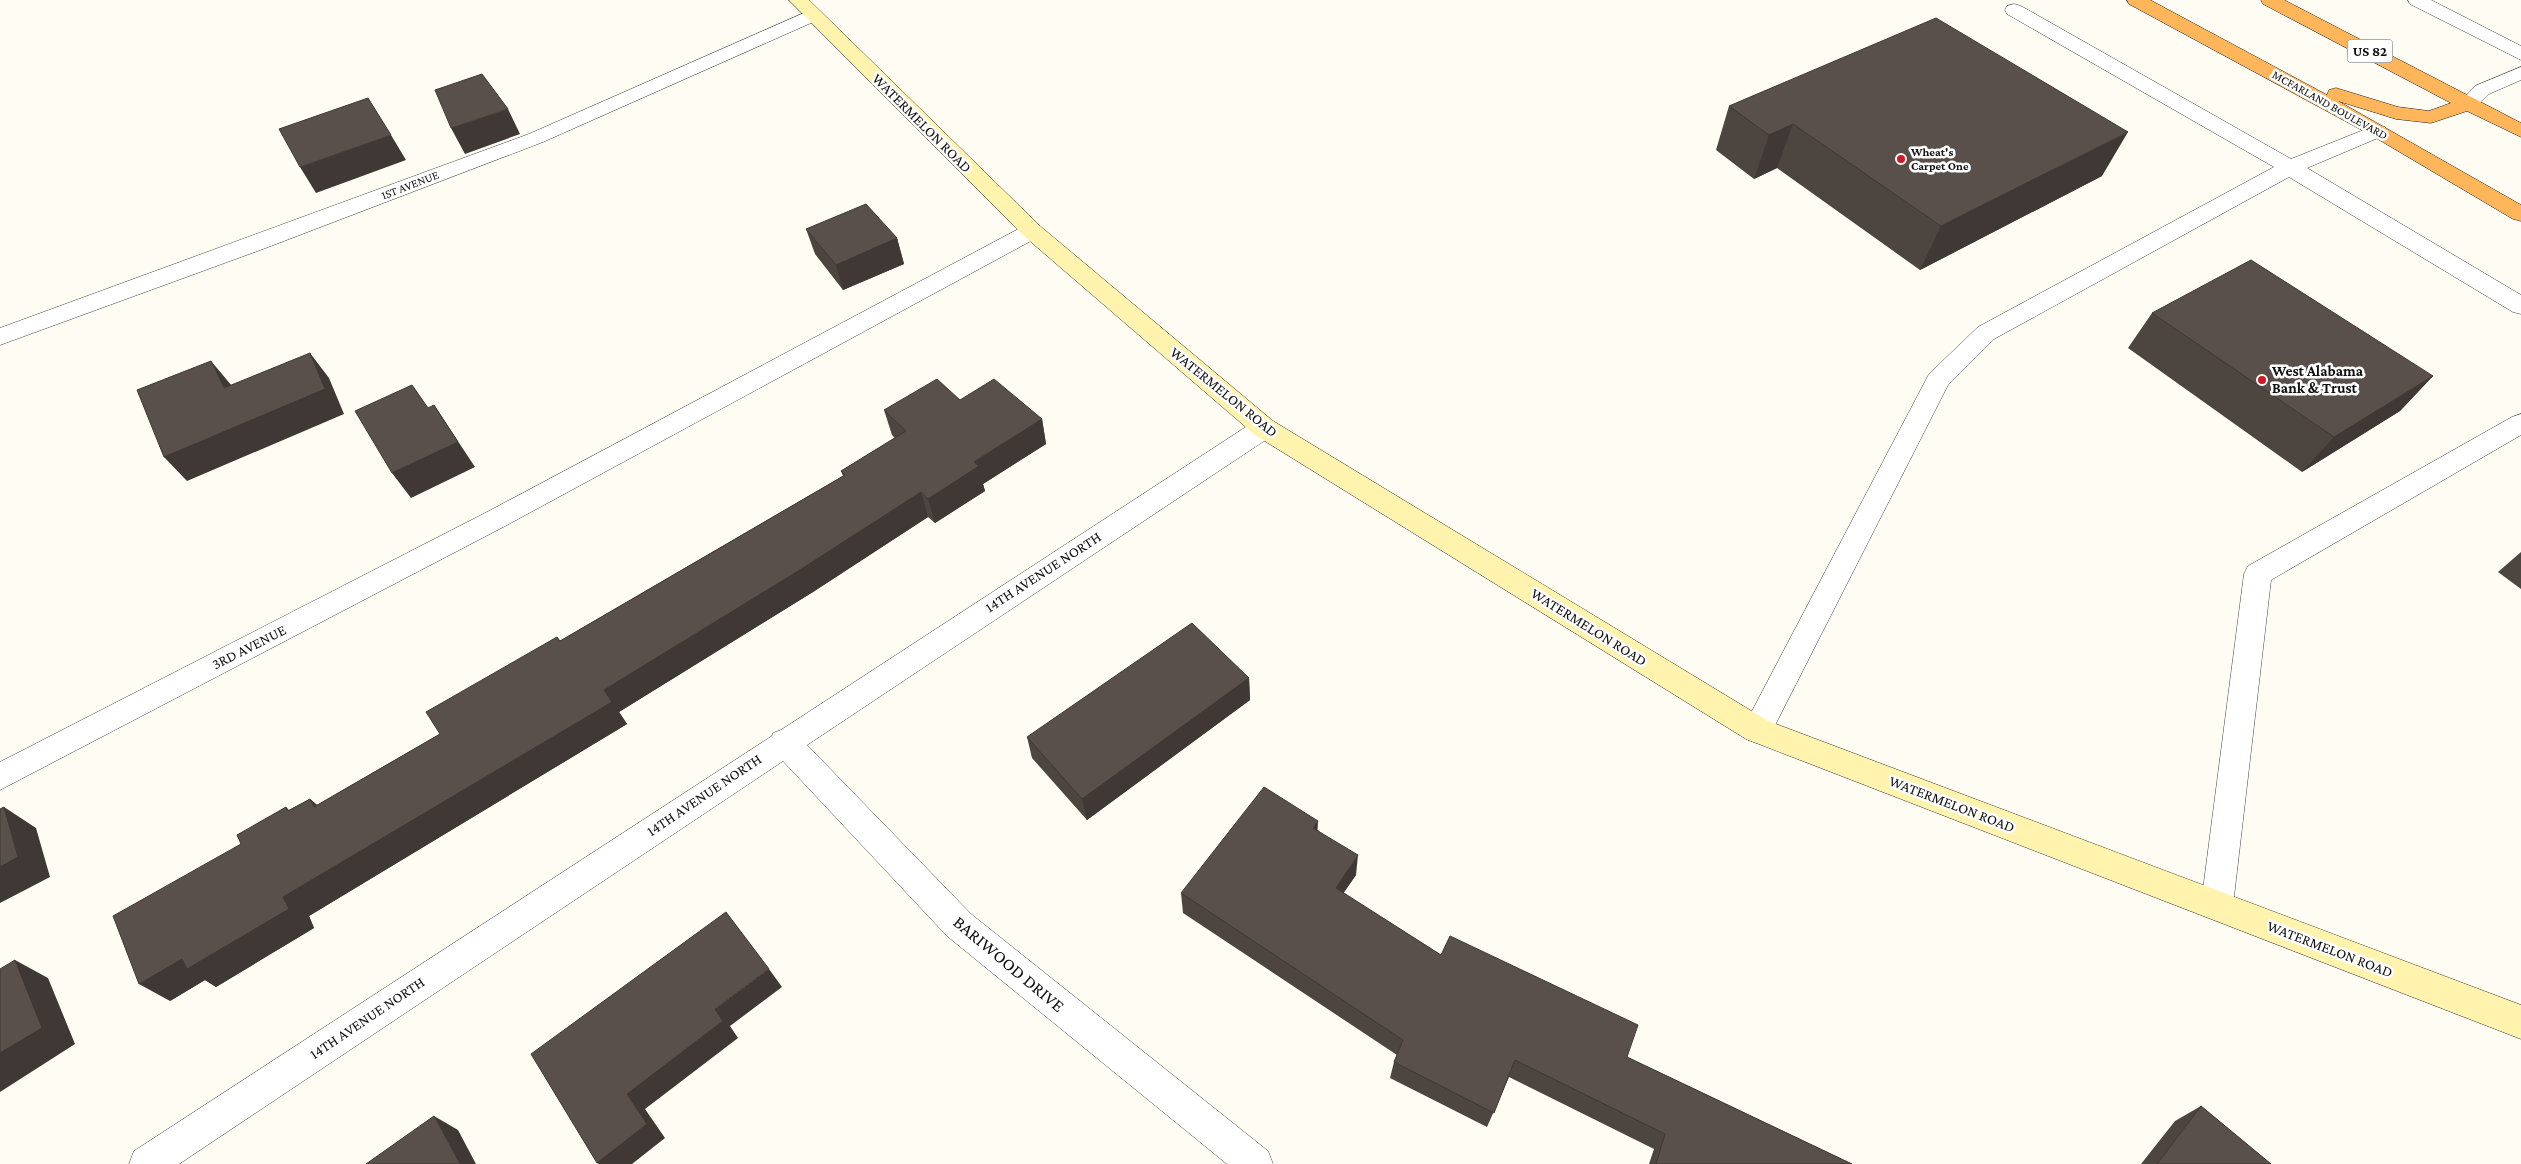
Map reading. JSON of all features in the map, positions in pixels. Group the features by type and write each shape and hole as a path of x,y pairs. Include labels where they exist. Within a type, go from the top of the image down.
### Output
{"highway":[{"name":"MCFARLAND BOULEVARD","path":"2136,0 2378,131 2521,214"},
{"name":"US 82","path":"2270,0 2521,131"},
{"path":"2229,49 2348,99 2396,113 2431,117 2469,103"}],"main road":[{"name":"WATERMELON ROAD","path":"805,7 1032,231 1264,428 1757,730 2521,1022"}],"street":[{"path":"2416,0 2521,54"},
{"name":"1ST AVENUE","path":"0,337 255,244 536,138 805,7"},
{"path":"2014,10 2289,168 2521,306"},
{"path":"2469,103 2482,90 2521,73"},
{"path":"1757,730 1938,380 1986,333 2289,168 2378,131"},
{"name":"3RD AVENUE","path":"0,777 498,518 1032,231"},
{"path":"2217,905 2258,574 2521,423"},
{"name":"14TH AVENUE NORTH","path":"146,1164 784,742 1264,428"},
{"name":"BARIWOOD DRIVE","path":"784,742 960,925 1255,1164"}],"building":[{"path":"1936,18 2128,132 1941,226 1793,124 1769,135 1729,106"},
{"path":"482,74 508,109 451,128 435,90"},
{"path":"368,98 391,135 300,167 279,129"},
{"path":"866,204 897,238 836,265 806,229"},
{"path":"2251,260 2433,376 2334,437 2152,313"},
{"path":"310,353 325,389 164,457 137,390 211,361 224,388"},
{"path":"937,379 960,400 994,379 1042,419 974,462 979,466 928,499 921,492 803,568 604,690 612,702 283,897 289,909 187,969 182,959 139,984 113,916 241,844 237,835 286,807 288,811 310,799 314,807 440,734 426,712 557,637 560,641 845,475 841,471 906,431 884,410"},
{"path":"412,385 428,408 434,405 458,442 392,473 355,411"},
{"path":"1192,623 1249,678 1082,799 1027,737"},
{"path":"1264,787 1318,821 1313,828 1358,855 1336,888 1441,955 1450,936 1638,1025 1627,1057 1852,1164 1656,1164 1665,1134 1515,1060 1494,1113 1394,1062 1403,1040 1181,893"},
{"path":"4,807 18,857 0,867 0,809"},
{"path":"726,912 769,969 715,1009 723,1021 627,1094 647,1124 597,1163 531,1054"},
{"path":"15,960 42,1028 0,1053 0,969"},
{"path":"2201,1106 2271,1164 2157,1164"},
{"path":"434,1116 460,1164 366,1164"}],"place":[{"name":"Wheat's Carpet One","path":"1901,159"},
{"name":"West Alabama Bank & Trust","path":"2262,380"}]}
